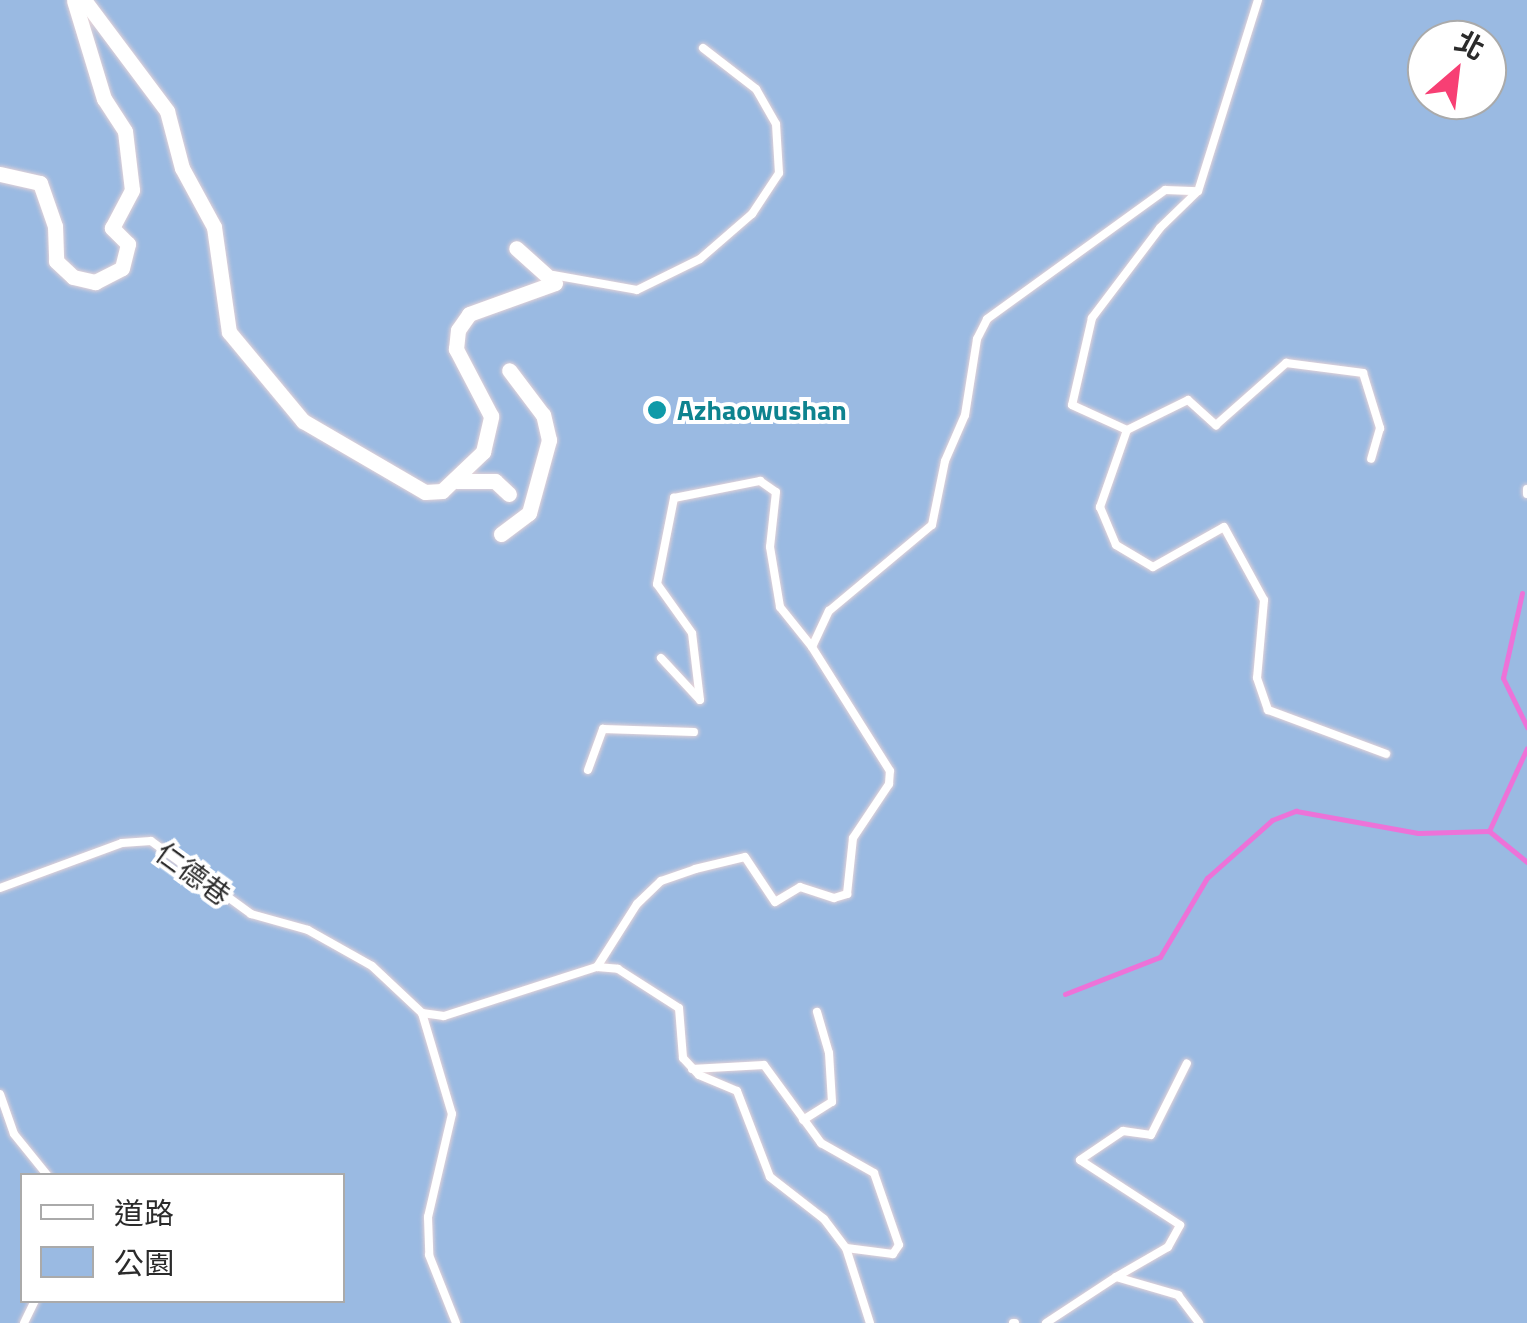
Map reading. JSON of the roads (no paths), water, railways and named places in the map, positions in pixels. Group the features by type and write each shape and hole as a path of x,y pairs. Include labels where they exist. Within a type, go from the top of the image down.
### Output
{"street":[{"path":"0,174 40,183 55,226 56,261 73,277 96,282 122,268 128,244 112,228 132,190 125,131 104,99 74,0"},
{"path":"84,0 167,111 182,168 214,227 229,332 258,362 272,392 303,420 425,492 442,492 483,452 491,416 456,349 458,330 468,314 556,283 553,275 516,248"},
{"path":"501,534 529,513 549,440 542,416 509,370"},
{"path":"457,481 495,481 509,494"}],"lane":[{"path":"1127,430 1072,405 1092,318 1160,228 1198,191 1258,0"},
{"path":"553,275 637,290 700,259 752,214 779,173 776,124 756,89 702,48"},
{"path":"812,647 829,611 932,526 987,319 1164,190 1198,191"},
{"path":"1371,459 1380,428 1363,373 1286,363 1216,425 1188,400 1127,430 1100,508 1116,545 1153,567 1224,526 1264,600 1257,678 1268,710 1386,754"},
{"path":"597,966 636,904 661,881 695,870 745,856 775,902 800,887 834,898 847,894 853,838 889,784 890,770 812,647 780,607 770,547 776,492 760,481 674,498 658,584 692,633 700,700 661,658"},
{"path":"588,770 604,729 694,732"},
{"name":"仁德巷","path":"0,888 122,843 151,842 251,914 308,930 372,966 422,1013"},
{"path":"456,1323 429,1254 428,1217 452,1114 422,1013 444,1016 597,966 618,969 679,1008 683,1058 692,1069 737,1092 770,1177 824,1220 846,1248 870,1323"},
{"path":"803,1120 832,1102 829,1053 818,1012"},
{"path":"692,1069 764,1064 821,1143 874,1172 899,1245 893,1254 846,1248"},
{"path":"1046,1323 1168,1247 1180,1225 1080,1160 1123,1131 1151,1136 1187,1064"},
{"path":"0,1094 14,1134 46,1173"},
{"path":"1116,1277 1178,1295 1200,1323"}],"waterway":[{"path":"1522,593 1503,678 1527,727"},
{"path":"1489,831 1527,748"},
{"path":"1065,994 1160,957 1207,878 1272,820 1296,811 1418,833 1489,831 1527,862"}],"place":[{"name":"Azhaowushan","path":"657,410"}]}
